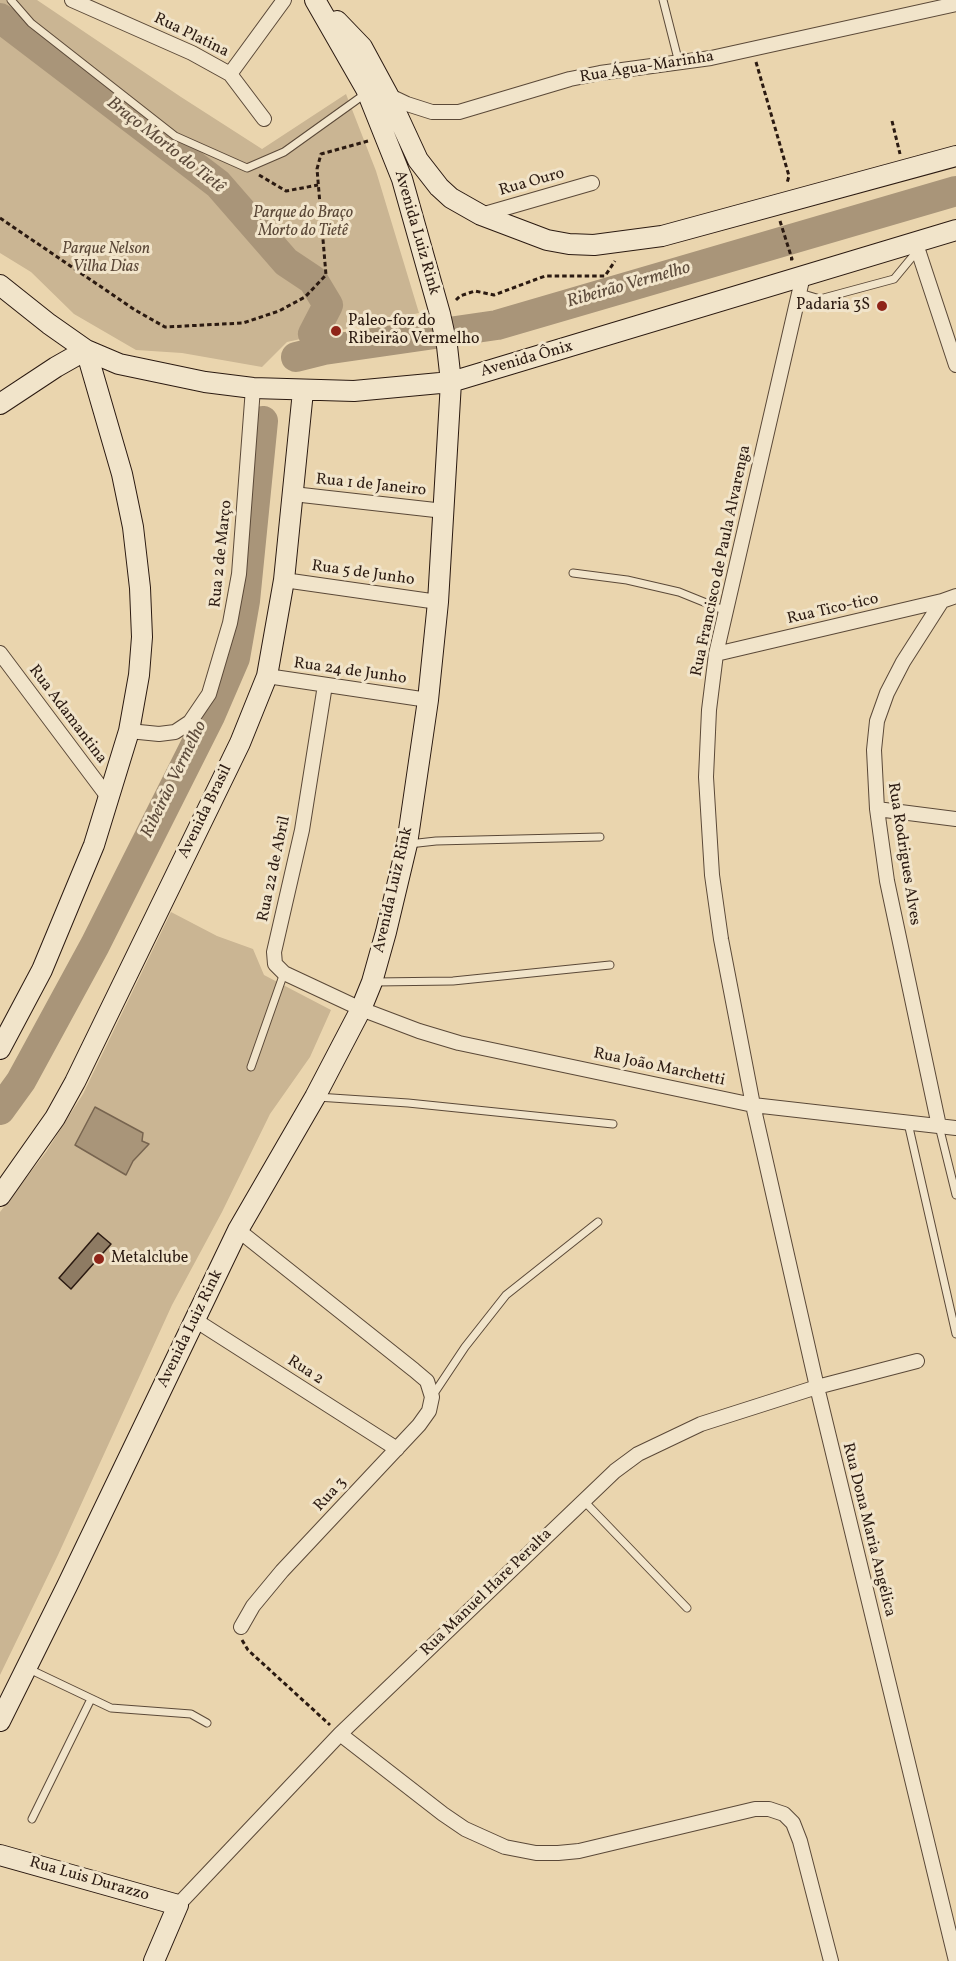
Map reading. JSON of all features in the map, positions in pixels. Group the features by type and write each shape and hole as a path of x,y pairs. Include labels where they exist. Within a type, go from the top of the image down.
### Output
{"main road":[{"name":"Avenida Luiz Rink","path":"0,1721 238,1230 315,1097 361,1009 372,982 386,932 407,844 428,700 438,602 451,382 447,346 440,314 402,179 368,92 316,0"},
{"path":"316,0 362,47 388,95 411,147 427,174 451,198 481,215 547,240 594,245 627,242 779,212 905,170 956,156"},
{"name":"Avenida Ônix","path":"86,350 119,364 164,374 253,388 354,391 451,382 802,285 956,230"},
{"path":"0,285 86,350 122,474 133,526 140,588 141,656 129,731 94,845 42,970 0,1049"},
{"path":"0,404 86,350"},
{"name":"Avenida Brasil","path":"0,1196 55,1119 75,1082 240,743 267,676 284,580 303,391"},
{"name":"Rua Luis Durazzo","path":"0,1855 178,1905"},
{"name":"Rua Manuel Hare Peralta","path":"154,1961 178,1905"}],"street":[{"name":"Rua Platina","path":"72,0 192,53 230,74 264,119"},
{"name":"Rua Platina","path":"230,74 284,0"},
{"name":"Rua Água-Marinha","path":"388,95 425,110 452,114 580,77 753,50 956,4"},
{"name":"Rua Ouro","path":"481,215 592,183"},
{"path":"917,245 956,365"},
{"name":"Rua Francisco de Paula Alvarenga","path":"753,1106 711,875 706,777 709,710 716,654 802,285"},
{"name":"Rua 2 de Março","path":"129,731 159,734 175,732 190,722 209,694 230,623 239,574 253,388"},
{"name":"Rua 1 de Janeiro","path":"293,494 444,511"},
{"name":"Rua 5 de Junho","path":"284,580 438,602"},
{"name":"Rua Tico-tico","path":"716,654 949,599"},
{"name":"Rua Rodrigues Alves","path":"939,1126 887,881 877,809 874,750 880,712 886,693 903,662 949,599"},
{"name":"Rua Adamantina","path":"0,652 108,797"},
{"name":"Rua 24 de Junho","path":"267,676 428,700"},
{"name":"Rua 22 de Abril","path":"285,973 274,964 274,952 302,830 326,685"},
{"path":"877,809 956,819"},
{"path":"285,973 361,1009"},
{"name":"Rua João Marchetti","path":"361,1009 459,1043 753,1106 956,1128"},
{"name":"Rua Dona Maria Angélica","path":"753,1106 817,1387 956,1961"},
{"path":"238,1230 427,1381 432,1397"},
{"name":"Rua 2","path":"195,1320 397,1449"},
{"name":"Rua Manuel Hare Peralta","path":"178,1905 340,1734 615,1471 638,1454 700,1424 817,1387 917,1362"},
{"name":"Rua 3","path":"241,1627 253,1606 282,1571 397,1449 429,1411 432,1397"},
{"path":"340,1734 443,1814 465,1828 505,1847 536,1853 579,1851 755,1809 770,1809 784,1814 793,1823 800,1841 831,1961"}],"lane":[{"path":"11,0 31,23 174,136 247,168 284,152 368,92"},
{"path":"663,0 679,63"},
{"path":"802,285 820,299 894,279 917,245"},
{"path":"573,573 627,580 679,592 726,611"},
{"path":"407,844 436,841 600,837"},
{"path":"372,982 453,981 610,965"},
{"path":"251,1067 285,973"},
{"path":"315,1097 408,1103 612,1124"},
{"path":"908,1123 956,1334"},
{"path":"939,1126 956,1195"},
{"path":"432,1397 465,1347 507,1295 598,1222"},
{"path":"584,1501 687,1608"},
{"path":"27,1668 111,1708 191,1714 207,1724"},
{"path":"32,1819 92,1699"}],"path":[{"path":"753,50 789,176 779,212 792,259"},
{"path":"892,121 905,170"},
{"path":"0,218 135,310 165,327 243,323 279,311 305,297 326,275 317,169 321,154 385,136"},
{"path":"247,168 286,191 318,185"},
{"path":"440,314 460,296 475,291 494,295 545,276 605,276 627,242"},
{"path":"241,1627 242,1639 248,1650 340,1734"}],"green space":[{"name":"Parque do Braço Morto do Tietê","path":"0,0 37,0 262,149 346,94 376,171 419,313 287,342 262,367 182,353 136,350 74,314 31,272 0,253"},
{"name":"Metalclube","path":"171,912 217,936 253,949 264,975 331,1010 310,1057 270,1114 222,1212 172,1305 58,1555 0,1675 0,1212 46,1152 83,1094"}],"shaded area":[{"path":"95,1107 143,1133 142,1141 149,1144 133,1161 126,1175 75,1145"}],"building":[{"path":"98,1233 111,1244 71,1289 59,1278"}],"waterway":[{"name":"Braço Morto do Tietê","path":"0,18 218,184 286,262 313,280 328,305 313,334 324,350"},
{"name":"Ribeirão Vermelho","path":"296,357 324,350 497,325 956,191"},
{"name":"Ribeirão Vermelho","path":"0,1110 21,1081 95,945 210,716 235,658 245,601 263,421"}],"place":[{"name":"Padaria 3S","path":"882,306"},
{"name":"Paleo-foz do Ribeirão Vermelho","path":"336,331"},
{"name":"Metalclube","path":"99,1259"}],"park label":[{"name":"Parque Nelson Vilha Dias","path":"106,259"}]}
